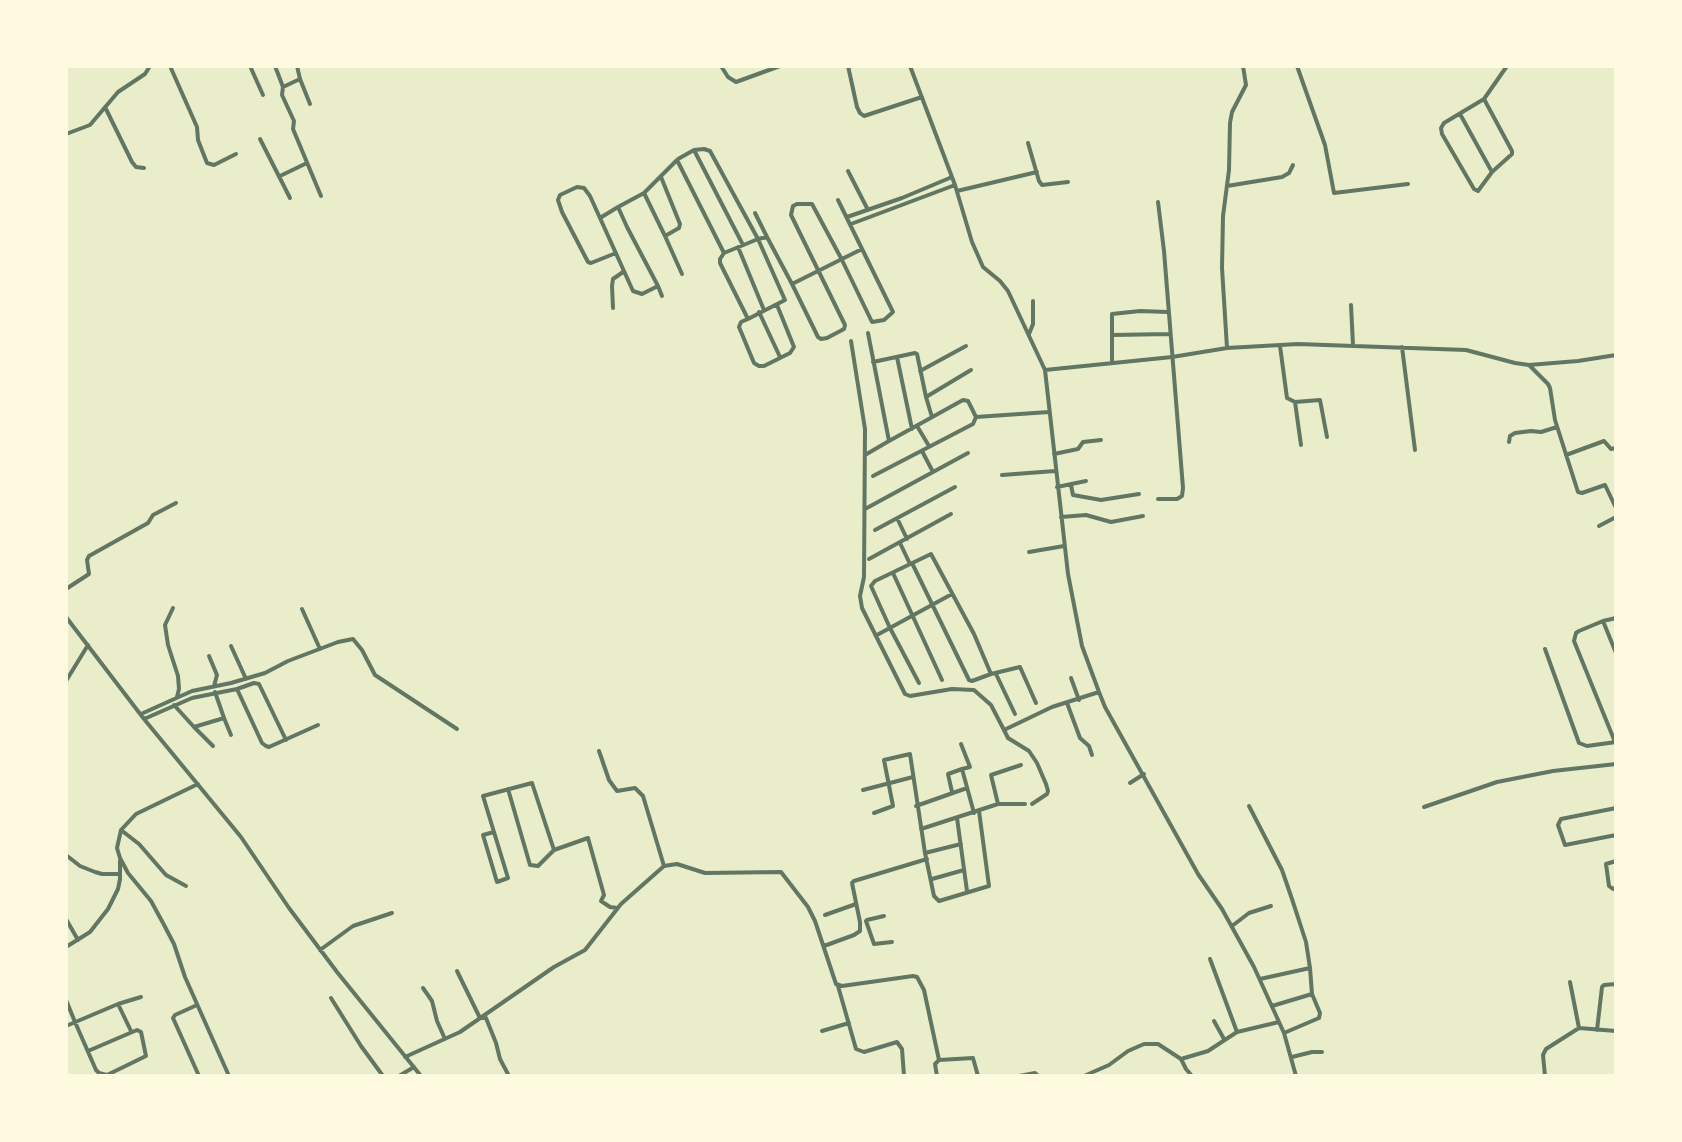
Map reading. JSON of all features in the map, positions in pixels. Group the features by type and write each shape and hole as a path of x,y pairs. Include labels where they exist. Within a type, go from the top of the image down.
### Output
{"street":[{"path":"66,134 90,125 118,92 145,74 150,66"},
{"path":"170,66 197,127 198,140 207,163 214,165 236,154"},
{"path":"250,66 263,95"},
{"path":"275,66 283,87 282,95 294,121 293,129 321,196"},
{"path":"297,66 310,104"},
{"path":"721,66 728,77 736,82 780,66"},
{"path":"848,66 857,107 864,116 922,97"},
{"path":"910,66 983,267 1008,291 1045,370 1064,546 1082,646 1099,692 1198,874 1232,926 1260,979 1284,1033 1296,1076"},
{"path":"1227,348 1222,268 1223,216 1230,123 1232,112 1246,85 1243,66"},
{"path":"1297,66 1325,145 1334,193 1408,184"},
{"path":"1484,99 1512,154 1476,191 1442,134 1441,125 1484,99 1507,66"},
{"path":"283,87 300,79"},
{"path":"105,107 132,162 136,167 144,168"},
{"path":"1460,114 1492,172"},
{"path":"260,139 290,198"},
{"path":"1028,143 1042,185 1068,182"},
{"path":"694,150 740,246 780,358"},
{"path":"600,218 644,193 677,160 694,150 710,151 786,298 741,322 739,327 754,363 759,366 790,353 794,347 777,305"},
{"path":"677,160 724,253"},
{"path":"279,176 307,163"},
{"path":"1227,186 1282,177 1289,173 1293,165"},
{"path":"848,171 868,210"},
{"path":"957,191 1037,172"},
{"path":"661,177 680,224 679,228 665,236"},
{"path":"847,217 952,177"},
{"path":"851,224 955,185"},
{"path":"616,253 588,262 562,212 558,200 560,195 577,187 584,188 590,196 616,253 623,272 634,293 642,294 658,286"},
{"path":"644,193 682,274"},
{"path":"755,213 815,333 821,339 844,329 845,325 791,215 793,206 806,203 814,206 872,322 884,320 893,310 838,200"},
{"path":"1158,202 1183,493 1177,499 1158,499"},
{"path":"618,207 662,296"},
{"path":"748,319 720,259 724,253 767,237"},
{"path":"792,284 862,249"},
{"path":"613,308 613,279 623,272"},
{"path":"1029,334 1033,324 1033,301"},
{"path":"1351,305 1353,345"},
{"path":"1112,362 1113,313 1168,312"},
{"path":"868,333 889,441"},
{"path":"1113,335 1169,334"},
{"path":"851,341 865,429 864,577 861,602 905,694 974,690 991,705 1008,738 1029,751 1046,784 1047,794 1032,804"},
{"path":"1045,370 1227,348 1315,344 1466,350 1529,365 1616,355"},
{"path":"920,371 966,346"},
{"path":"1280,346 1285,394 1295,402 1320,400 1327,437"},
{"path":"1402,347 1415,450"},
{"path":"873,362 916,353 932,418"},
{"path":"897,357 914,427 929,446"},
{"path":"1529,365 1550,388 1557,427 1578,492 1605,485 1616,508"},
{"path":"926,397 971,370"},
{"path":"864,456 965,400 976,417 973,424 873,476"},
{"path":"1295,402 1301,445"},
{"path":"976,417 1049,412"},
{"path":"1509,442 1510,436 1515,433 1541,432 1557,427"},
{"path":"1054,454 1078,449 1083,442 1101,440"},
{"path":"1566,455 1604,441 1611,449 1616,448"},
{"path":"922,451 933,472"},
{"path":"864,509 968,453"},
{"path":"1002,475 1055,471"},
{"path":"1057,487 1086,481"},
{"path":"1071,485 1073,495 1101,500 1139,494"},
{"path":"875,530 955,487"},
{"path":"66,589 89,574 89,556 148,523 153,515 176,503"},
{"path":"869,559 951,514"},
{"path":"1061,517 1086,515 1111,522 1143,516"},
{"path":"1599,526 1616,517"},
{"path":"897,518 907,539"},
{"path":"900,543 969,680 1020,667 1036,703"},
{"path":"1029,552 1064,546"},
{"path":"919,683 871,586 875,581 932,554 1015,714"},
{"path":"893,573 942,680"},
{"path":"877,635 952,594"},
{"path":"173,608 165,625 178,676 177,697"},
{"path":"302,609 320,649"},
{"path":"66,617 248,847 320,950 421,1076"},
{"path":"1545,649 1579,743 1587,746 1616,742 1574,641 1576,633 1616,618"},
{"path":"1603,621 1616,653"},
{"path":"142,716 353,639 375,675 457,729"},
{"path":"66,681 88,645"},
{"path":"231,646 246,679"},
{"path":"209,656 217,675 215,689 231,735"},
{"path":"1071,678 1079,700"},
{"path":"142,716 204,687 237,689 254,683 259,684 286,740"},
{"path":"237,689 262,743 269,747 318,725"},
{"path":"1004,730 1052,707 1099,692"},
{"path":"1067,703 1080,738 1089,746 1092,755"},
{"path":"174,705 213,746"},
{"path":"194,727 224,718"},
{"path":"952,792 948,774 970,767 961,744"},
{"path":"599,751 609,780 617,791 635,788 643,796 664,866"},
{"path":"874,813 893,806 884,760 910,754 916,806 934,896 939,901 986,888 989,884 976,812 962,769"},
{"path":"1424,807 1497,782 1553,771 1616,764"},
{"path":"998,804 991,775 1021,765"},
{"path":"1130,783 1144,774"},
{"path":"863,790 913,777"},
{"path":"494,832 483,835 497,882 508,878 494,832 483,796 532,783 554,850"},
{"path":"66,947 90,932 108,909 118,889 120,858 117,841 121,830 143,809 198,784"},
{"path":"916,806 967,788"},
{"path":"508,789 530,865 538,866 554,850 588,838 604,895 601,901 617,908"},
{"path":"921,829 998,804 1025,804"},
{"path":"1249,806 1282,870 1296,909 1306,942 1312,994 1320,1013 1319,1018 1284,1033"},
{"path":"1616,808 1561,819 1558,825 1565,845 1616,835"},
{"path":"957,818 968,892"},
{"path":"121,830 139,844 166,875 186,886"},
{"path":"892,942 874,944 856,904 852,883 961,844"},
{"path":"66,855 80,866 95,872 120,874"},
{"path":"120,858 157,910 229,1076"},
{"path":"1616,861 1606,864 1609,886 1616,888"},
{"path":"405,1057 445,1039 585,950 617,908 664,866 677,864 705,873 781,872 811,912 838,985 854,1046 864,1052 899,1043 904,1076"},
{"path":"931,879 964,870"},
{"path":"825,915 856,904"},
{"path":"1232,926 1249,913 1271,906"},
{"path":"320,950 353,926 392,913"},
{"path":"863,922 884,916"},
{"path":"66,919 78,940"},
{"path":"824,946 858,933 863,922"},
{"path":"1210,959 1237,1032"},
{"path":"1260,979 1310,968"},
{"path":"457,971 480,1018"},
{"path":"838,985 917,977 924,990 939,1060"},
{"path":"1570,982 1579,1028"},
{"path":"1597,1030 1602,987 1616,984"},
{"path":"423,988 432,1001 445,1039"},
{"path":"1272,1006 1312,994"},
{"path":"66,1026 141,997"},
{"path":"331,998 383,1076"},
{"path":"66,1000 96,1070 102,1075 122,1070 146,1056 141,1032 137,1030 88,1051"},
{"path":"118,1004 131,1031"},
{"path":"197,1005 173,1018 199,1076"},
{"path":"480,1018 486,1018 509,1076"},
{"path":"1214,1021 1224,1039"},
{"path":"1181,1059 1208,1051 1237,1032 1279,1022"},
{"path":"822,1031 849,1023"},
{"path":"1545,1076 1543,1055 1546,1049 1579,1028 1616,1031"},
{"path":"1084,1076 1144,1044 1158,1044 1181,1059 1192,1076"},
{"path":"1292,1057 1322,1052"},
{"path":"937,1076 935,1064 939,1060 973,1058 978,1076"},
{"path":"399,1076 414,1067"},
{"path":"1019,1076 1035,1073 1038,1076"}]}
